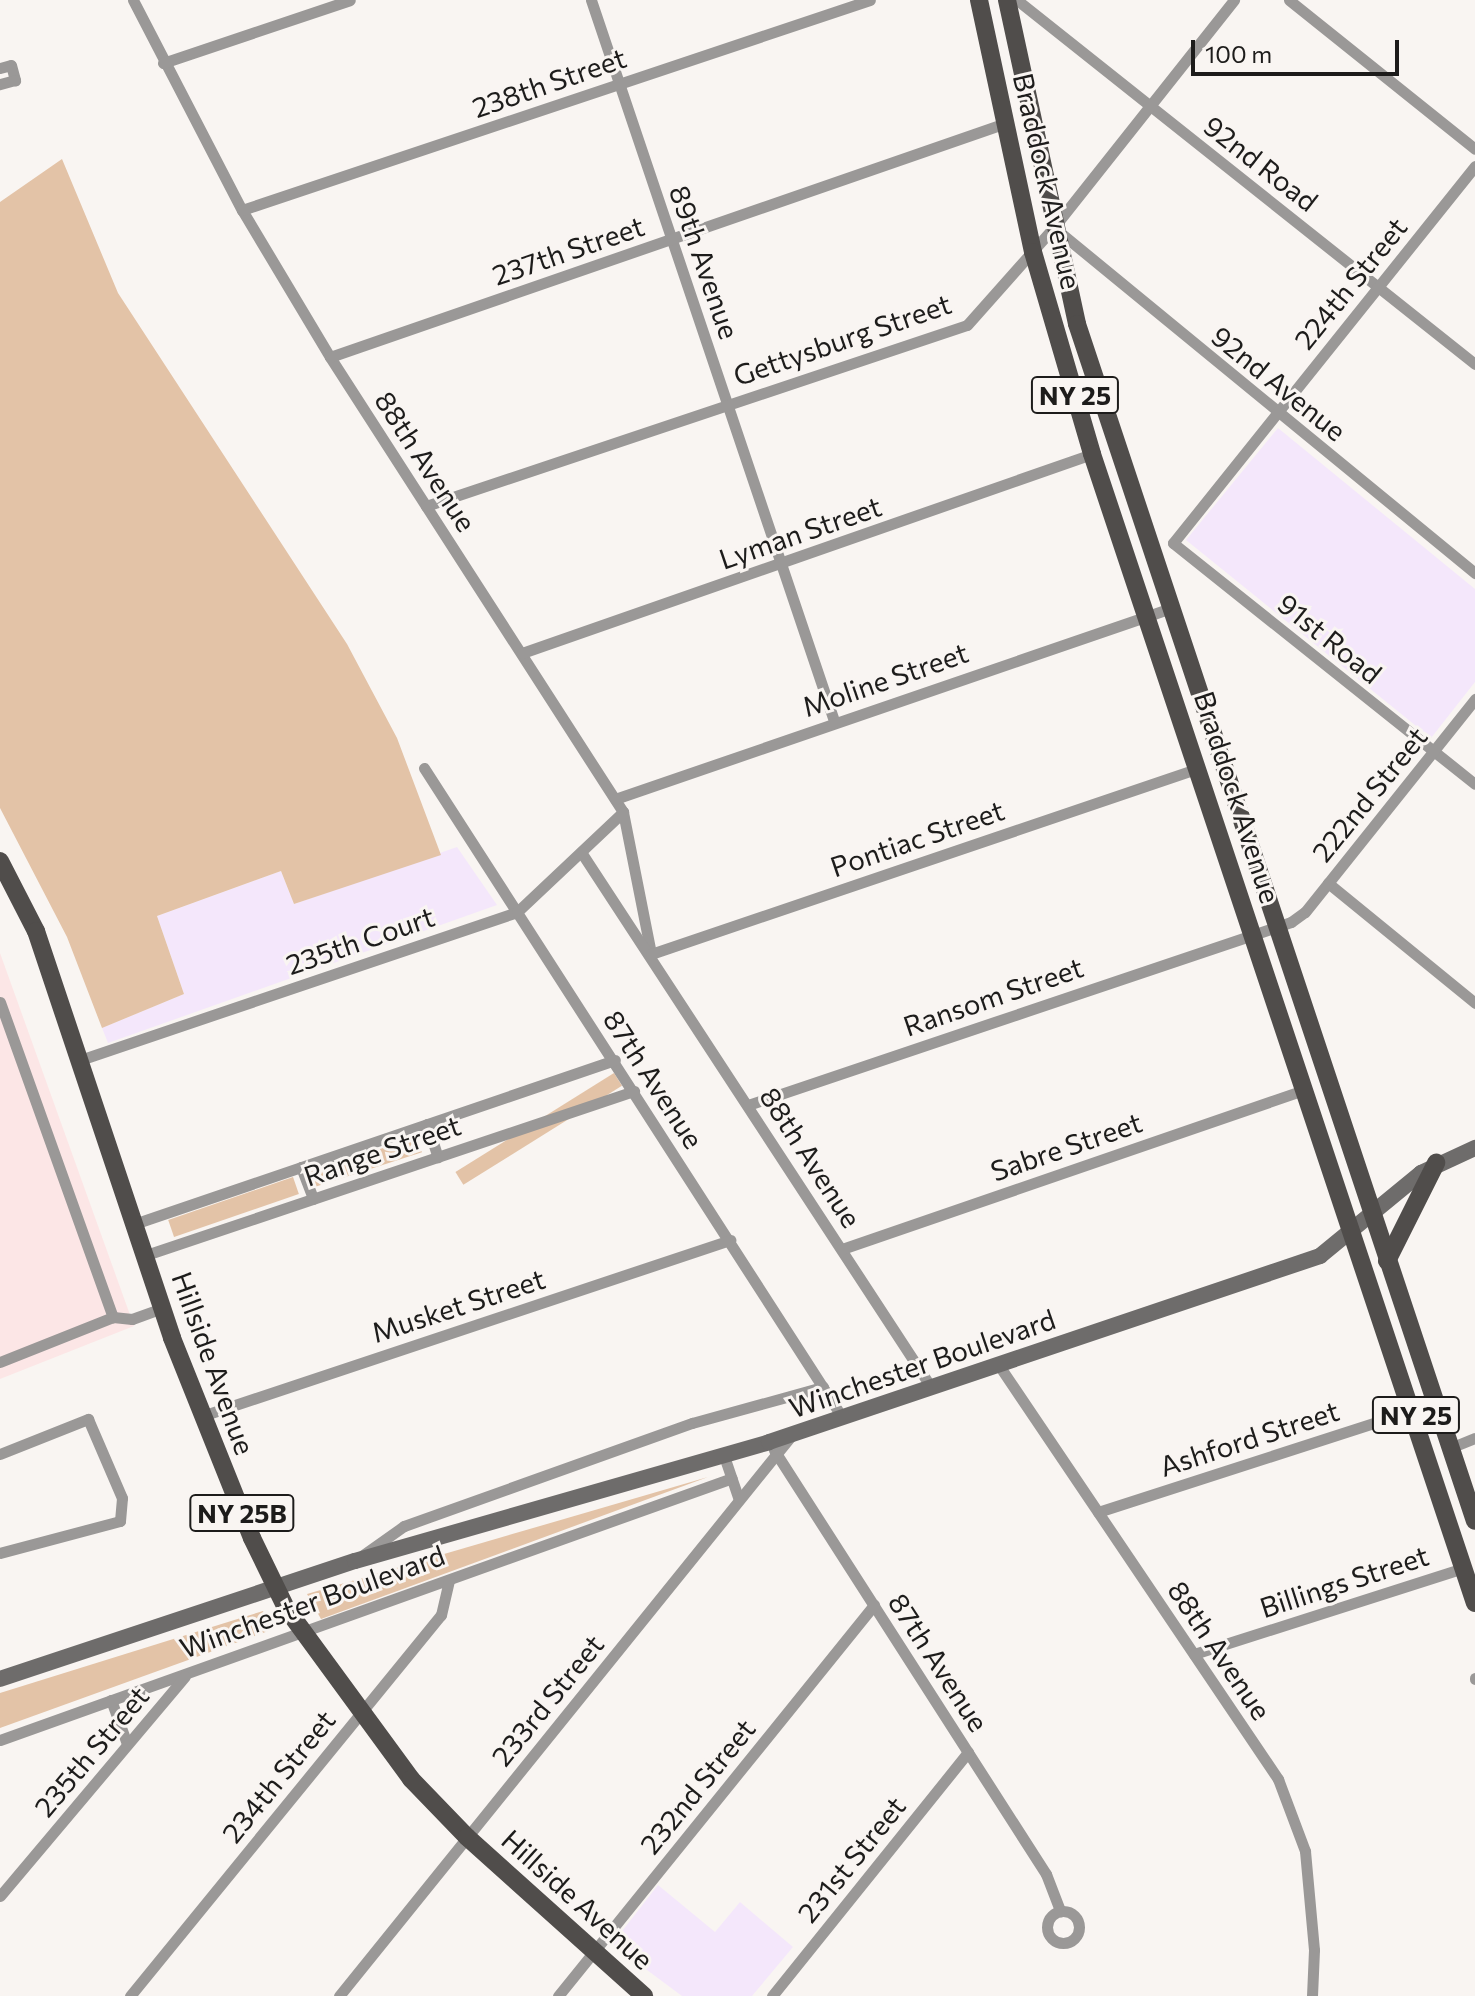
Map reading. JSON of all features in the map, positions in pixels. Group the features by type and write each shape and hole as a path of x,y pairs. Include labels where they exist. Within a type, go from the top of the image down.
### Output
{"main road":[{"name":"Braddock Avenue","path":"979,0 1003,124 1033,252 1092,454 1354,1229 1475,1603"},
{"name":"Braddock Avenue","path":"1007,0 1077,324 1475,1521"},
{"name":"Hillside Avenue","path":"0,861 36,931 162,1308 202,1416 274,1586 303,1633 411,1779 467,1837 644,1996"},
{"name":"Winchester Boulevard","path":"0,1679 355,1561 724,1456 773,1448 792,1435 842,1417 1320,1256 1436,1163 1475,1148"},
{"path":"1387,1261 1436,1163"}],"street":[{"name":"88th Avenue","path":"133,0 242,210 330,357 623,812 651,954"},
{"path":"163,63 350,0"},
{"name":"89th Avenue","path":"591,0 834,721"},
{"name":"238th Street","path":"242,210 870,0"},
{"name":"92nd Road","path":"1017,0 1475,364"},
{"name":"Gettysburg Street","path":"426,506 967,325 1054,227 1234,0"},
{"path":"1289,0 1475,149"},
{"path":"0,68 11,65 15,80 0,84"},
{"name":"237th Street","path":"330,357 1003,124"},
{"name":"224th Street","path":"1173,543 1475,166"},
{"name":"92nd Avenue","path":"1054,227 1276,413 1475,573"},
{"name":"Lyman Street","path":"522,653 782,565 1092,454"},
{"path":"1150,548 1173,543"},
{"name":"91st Road","path":"1173,543 1475,784"},
{"name":"Moline Street","path":"615,799 834,721 1171,608"},
{"name":"222nd Street","path":"1254,933 1276,927 1305,912 1475,699"},
{"name":"87th Avenue","path":"424,768 615,1060 842,1417"},
{"name":"Pontiac Street","path":"651,954 1199,768"},
{"name":"235th Court","path":"80,1060 517,912 623,812"},
{"name":"88th Avenue","path":"581,852 651,954 931,1387"},
{"path":"1328,883 1475,1003"},
{"name":"Ransom Street","path":"748,1105 1254,933"},
{"path":"0,1002 113,1317"},
{"name":"Range Street","path":"134,1224 615,1060"},
{"name":"Sabre Street","path":"842,1249 1306,1089"},
{"name":"Range Street","path":"146,1255 634,1091"},
{"path":"427,1124 438,1157"},
{"path":"301,1167 313,1199"},
{"name":"Musket Street","path":"202,1416 730,1240"},
{"path":"0,1362 113,1317 132,1319 162,1308"},
{"name":"88th Avenue","path":"998,1364 1278,1779 1294,1815 1310,1899 1312,1996"},
{"name":"Winchester Boulevard","path":"355,1561 404,1526 692,1423 823,1387"},
{"name":"Ashford Street","path":"1098,1512 1414,1409"},
{"path":"0,1454 88,1419 122,1498 120,1521 0,1553"},
{"path":"1450,1448 1475,1438"},
{"name":"87th Avenue","path":"773,1448 1046,1874 1060,1911"},
{"name":"233rd Street","path":"339,1996 739,1500 773,1448"},
{"path":"724,1456 739,1500"},
{"name":"Winchester Boulevard","path":"0,1740 732,1478"},
{"name":"Billings Street","path":"1194,1654 1463,1568"},
{"name":"234th Street","path":"130,1996 441,1615 449,1580"},
{"name":"232nd Street","path":"558,1996 874,1605"},
{"name":"235th Street","path":"0,1896 188,1673"},
{"path":"111,1700 127,1744"},
{"name":"231st Street","path":"772,1996 968,1752"}],"shaded area":[{"path":"62,159 118,293 347,644 397,738 441,855 294,904 281,871 157,916 184,994 102,1028 67,937 0,808 0,202"},
{"path":"1278,428 1475,589 1475,682 1431,738 1186,540"},
{"path":"457,847 497,905 108,1043 102,1028 184,994 157,916 281,871 294,904"},
{"path":"0,953 134,1326 0,1379"},
{"path":"614,1073 622,1086 463,1185 455,1172"},
{"path":"417,1137 422,1152 315,1187 310,1172"},
{"path":"293,1177 299,1194 174,1237 168,1220"},
{"path":"708,1477 321,1619 307,1594"},
{"path":"263,1611 271,1630 0,1728 0,1693"},
{"path":"658,1885 715,1932 740,1902 793,1947 752,1996 682,1996 612,1944"}]}
